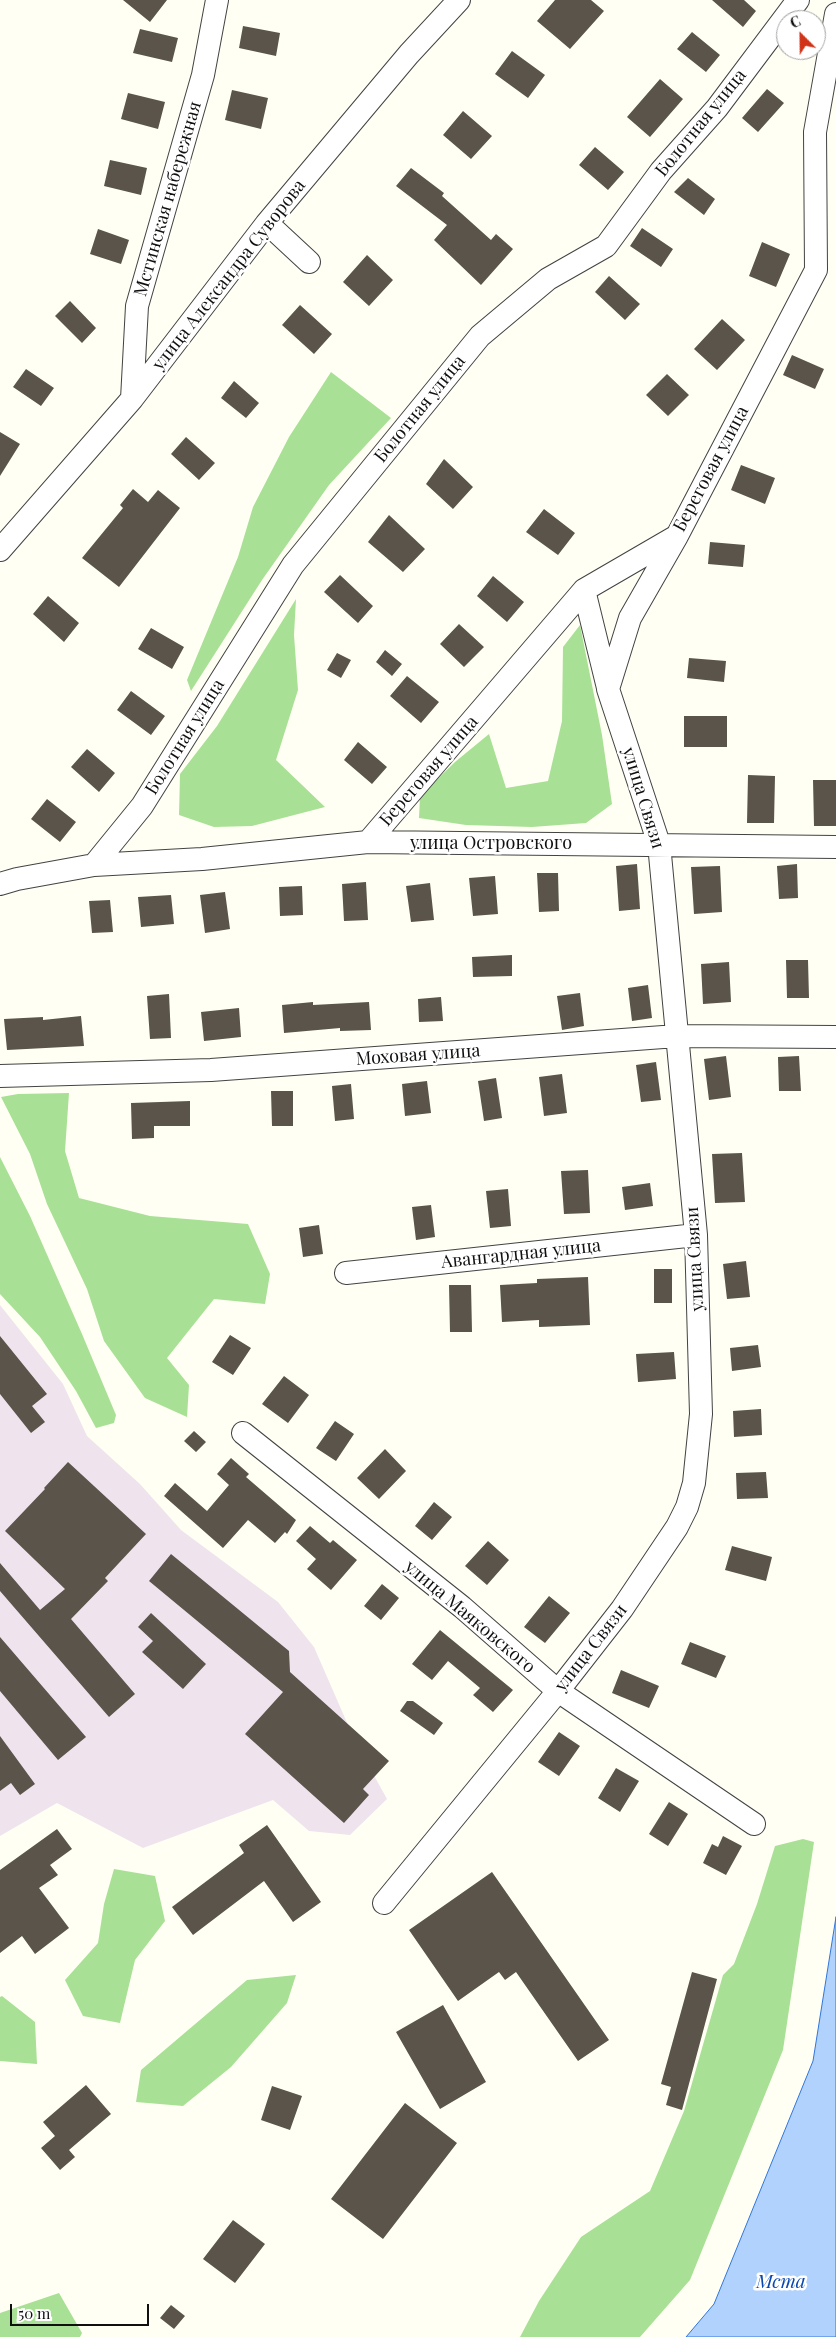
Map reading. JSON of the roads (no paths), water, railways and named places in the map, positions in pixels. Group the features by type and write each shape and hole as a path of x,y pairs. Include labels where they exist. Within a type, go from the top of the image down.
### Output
{"street":[{"name":"Мстинская набережная","path":"132,399 137,306 203,75 217,0"},
{"name":"улица Александра Суворова","path":"0,550 132,399 267,223 409,54 459,0"},
{"name":"Болотная улица","path":"94,865 142,806 293,565 480,336 548,278 606,246 661,171 717,108 798,0"},
{"name":"Береговая улица","path":"368,842 584,590 677,536 816,270 814,132 836,14"},
{"path":"267,223 309,262"},
{"path":"608,689 630,618 677,536"},
{"name":"улица Связи","path":"384,1902 558,1691 622,1610 677,1527 688,1506 697,1464 701,1414 696,1235 659,844 608,689 584,590"},
{"name":"улица Островского","path":"0,884 17,879 94,865 202,859 368,842 836,847"},
{"name":"Моховая улица","path":"0,1076 211,1070 678,1036 836,1036"},
{"name":"Авангардная улица","path":"346,1273 696,1235"},
{"name":"улица Маяковского","path":"243,1434 462,1607 558,1691 754,1824"}],"water":[{"name":"Мста","path":"836,1917 836,2337 686,2337 714,2304 813,2061"}]}
